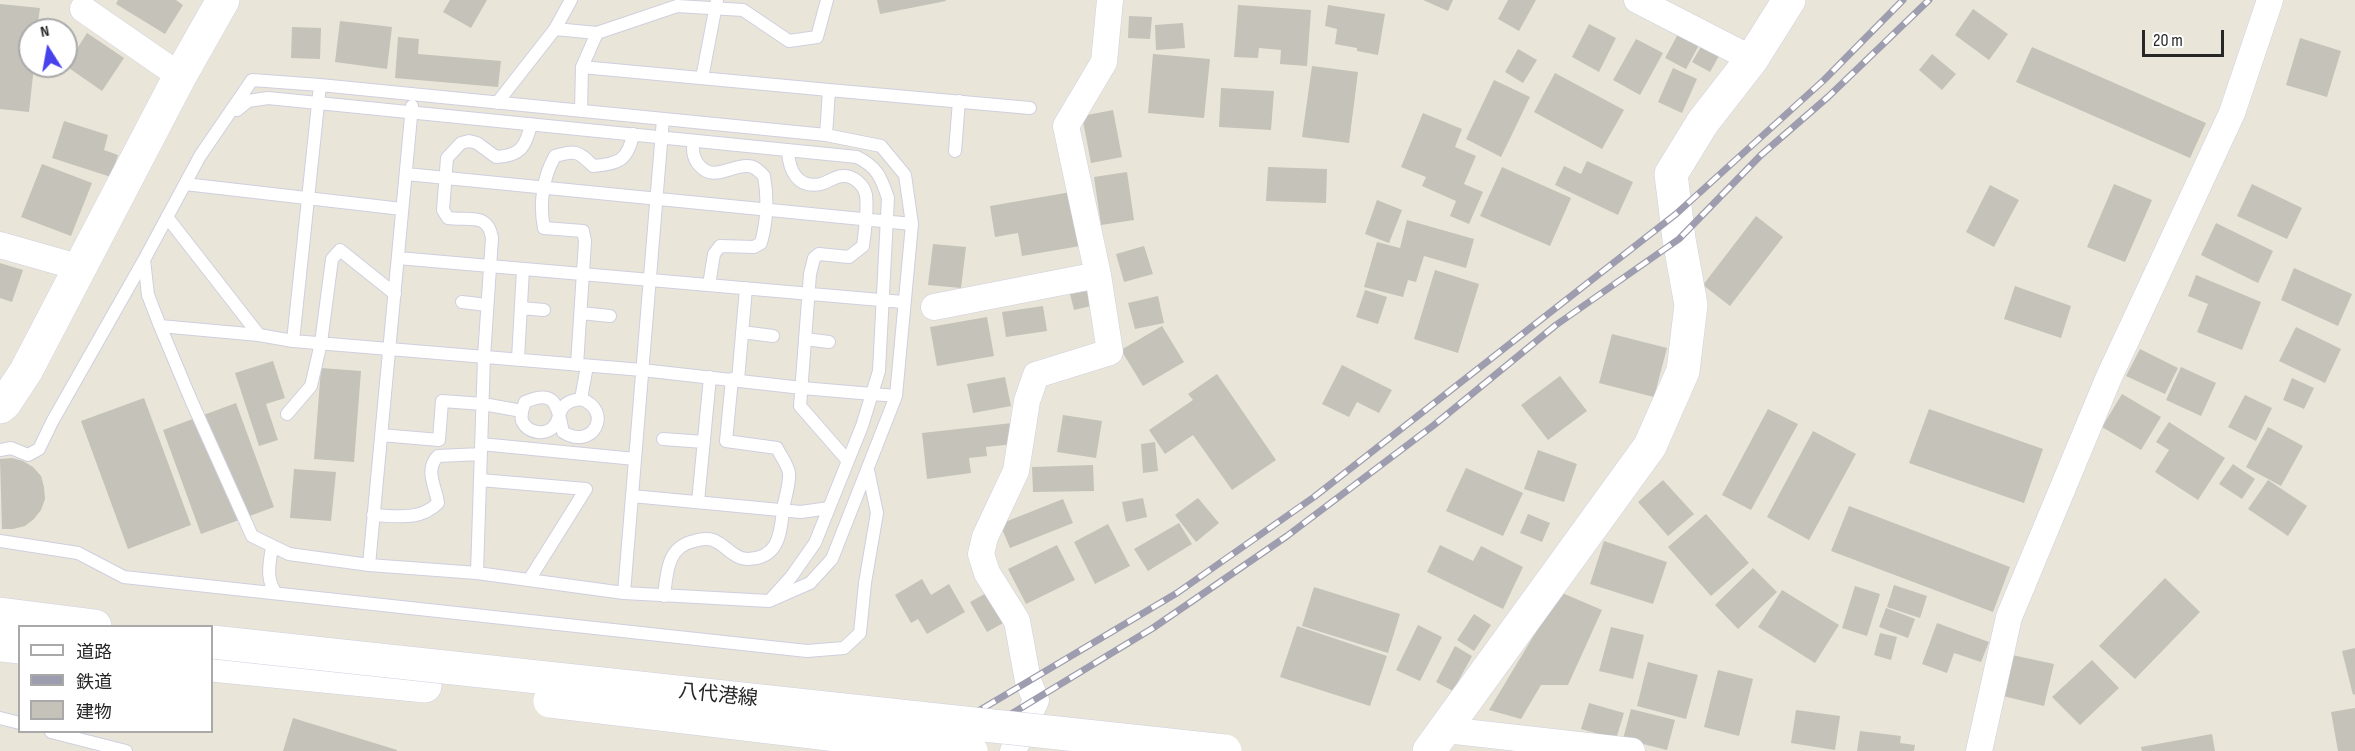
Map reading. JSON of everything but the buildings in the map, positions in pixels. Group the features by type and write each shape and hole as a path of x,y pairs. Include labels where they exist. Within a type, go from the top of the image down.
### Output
{"main road":[{"path":"0,407 26,371 180,76 223,0"},
{"path":"1437,740 1650,446 1683,371 1691,305 1679,239 1671,174 1703,122 1752,59 1789,0"},
{"path":"0,614 80,625"},
{"name":"八代港線","path":"213,642 1225,751"},
{"path":"0,645 18,647"},
{"name":"八代港線","path":"213,665 425,686 971,751"}],"street":[{"path":"1013,751 1036,700 1028,681 1017,621 987,573 981,554 985,537 1016,471 1027,401 1036,375 1110,352 1098,275 1066,126 1104,62 1110,0"},
{"path":"1637,0 1752,59"},
{"path":"1979,751 2009,617 2109,377 2232,113 2270,0"},
{"path":"83,9 180,76"},
{"path":"0,245 81,268"},
{"path":"934,307 1098,275"},
{"path":"1437,740 1632,751"}],"lane":[{"path":"497,103 555,30 571,0"},
{"path":"555,30 597,33 677,6 716,5 742,10 789,41 817,37 827,0"},
{"path":"702,78 716,5"},
{"path":"582,111 582,67 597,33"},
{"path":"582,67 1030,108"},
{"path":"0,450 11,448 28,455 39,449 200,156 252,80 826,135 881,146 904,175 912,224 896,396 832,559 810,583 769,601 624,593 477,573 369,565 289,554 252,536 160,326 148,295 144,260"},
{"path":"293,341 320,85"},
{"path":"826,135 829,90"},
{"path":"369,565 413,94"},
{"path":"226,118 248,100 268,98 857,157 871,164 881,179 888,198 879,370 848,461 815,543 791,577 769,601"},
{"path":"955,151 959,101"},
{"path":"624,593 663,119"},
{"path":"477,573 484,357 492,238 490,226 484,220 448,218 443,210 447,158 461,143 469,141 477,143 496,157 510,156 522,148 531,124"},
{"path":"581,399 581,313 585,241 583,231 544,228 542,217 547,170 555,156 572,151 581,154 593,166 611,165 630,150 633,134"},
{"path":"694,141 692,149 696,161 704,171 714,173 747,166 757,169 765,176 767,209 761,243 754,247 720,246 714,254 709,285"},
{"path":"788,150 790,169 793,175 800,180 814,185 843,176 851,176 860,183 866,193 863,246 849,257 819,254 814,258 808,294 801,406 848,461"},
{"path":"406,174 912,224"},
{"path":"185,184 402,209"},
{"path":"167,217 259,335"},
{"path":"287,414 311,386 321,343 332,260 340,250 395,294"},
{"path":"398,258 903,302"},
{"path":"518,360 523,269"},
{"path":"664,596 669,561 684,543 700,539 715,540 735,556 746,559 759,557 772,550 780,538 789,472 777,448 726,441 746,288"},
{"path":"462,302 488,305"},
{"path":"521,308 544,310"},
{"path":"581,313 610,316"},
{"path":"160,326 259,335 293,341 642,370 896,396"},
{"path":"742,332 773,336"},
{"path":"805,339 830,342"},
{"path":"698,502 710,377"},
{"path":"559,416 557,406 549,398 540,396 525,402 522,421 530,430 540,433 549,430 559,416 563,407 571,401 581,399 590,402 596,410 598,419 596,429 583,438 572,437 564,432 559,416"},
{"path":"381,435 439,440 442,402 483,404 522,411"},
{"path":"663,439 704,442"},
{"path":"373,515 413,517 423,514 438,503 431,474 432,462 438,456 481,449 635,459"},
{"path":"0,542 78,553 124,577 807,651 844,648 860,633 865,583 878,513 868,469"},
{"path":"480,480 586,489 528,580"},
{"path":"632,496 801,512 829,508"},
{"path":"272,546 269,573 271,586 276,593"},
{"path":"0,718 18,722"},
{"path":"55,733 126,751"}],"railway":[{"path":"911,751 1177,593 1314,497 1676,214 1824,80 1903,0"},
{"path":"950,751 1153,628 1287,536 1434,425 1556,325 1679,239 1761,155 1828,97 1929,0"}]}
